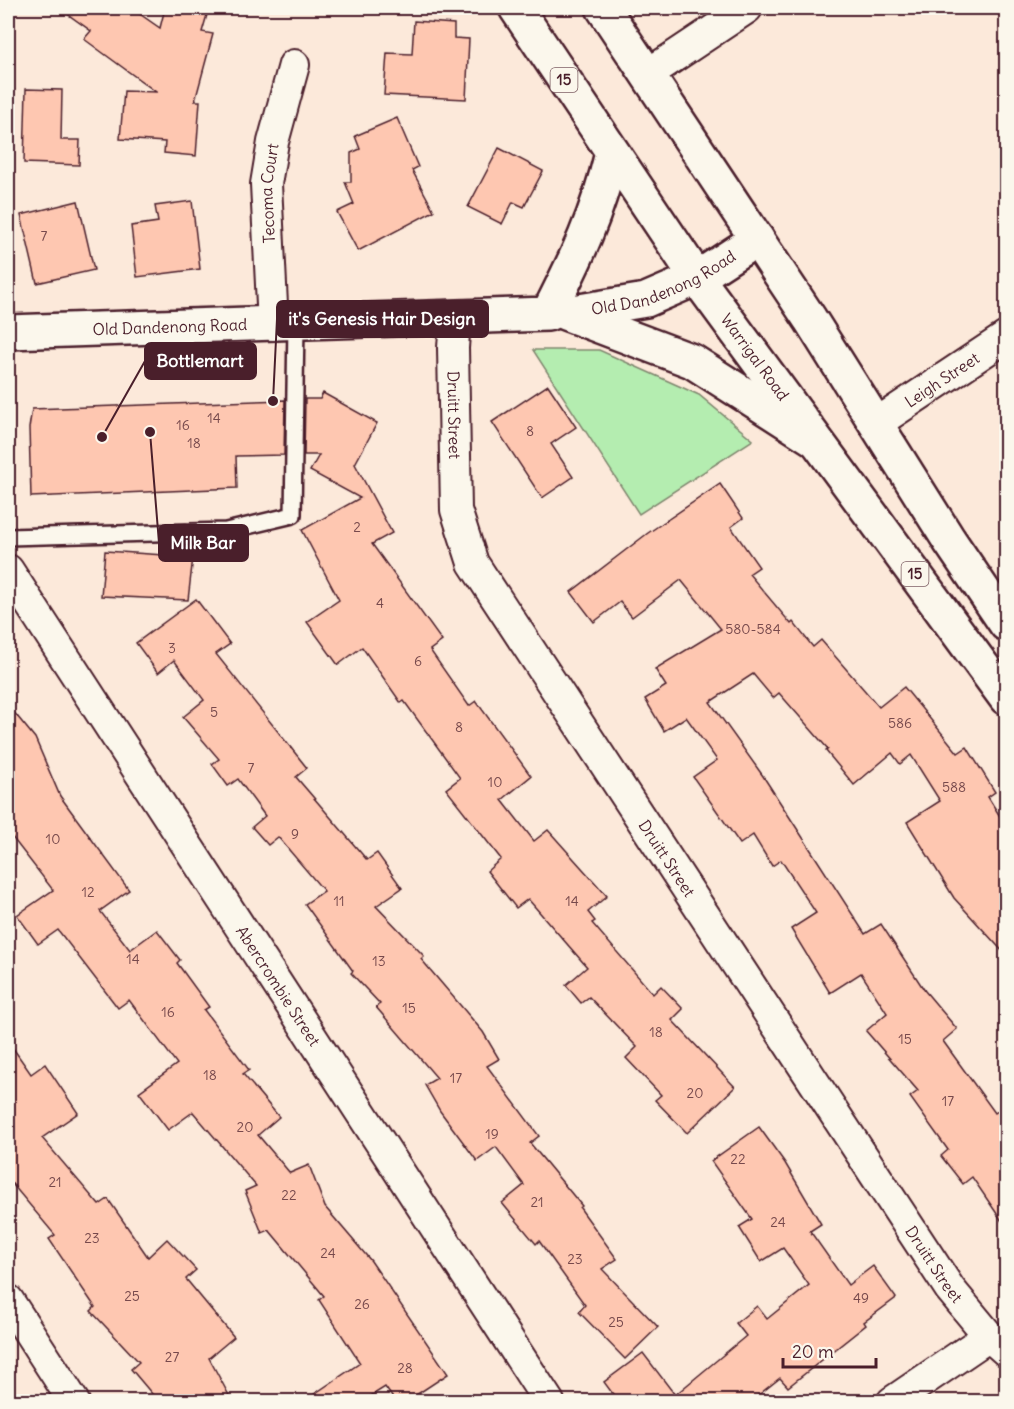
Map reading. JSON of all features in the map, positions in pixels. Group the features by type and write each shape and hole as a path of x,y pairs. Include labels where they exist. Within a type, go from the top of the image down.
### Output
{"main road":[{"name":"Warrigal Road","path":"516,8 697,278 1006,698"},
{"path":"603,8 757,239 877,423 949,540 1006,624"},
{"path":"612,153 599,204 557,313 692,361 817,440"},
{"name":"Old Dandenong Road","path":"8,332 284,325 557,313 646,300 697,278 757,239"}],"street":[{"path":"648,74 747,8"},
{"name":"Tecoma Court","path":"284,325 266,184 273,142 294,64"},
{"name":"Druitt Street","path":"454,319 456,510 474,563 950,1289 998,1343"},
{"name":"Leigh Street","path":"877,423 1006,337"},
{"name":"Abercrombie Street","path":"8,570 549,1401"},
{"path":"8,1300 74,1401"},
{"path":"892,1401 998,1343"}],"lane":[{"path":"8,537 226,531 293,515 284,325"}],"green space":[{"path":"533,350 599,350 699,395 753,440 639,514"}],"building":[{"path":"59,8 131,8 160,28 165,8 209,8 202,32 213,34 195,101 200,101 196,156 164,153 165,142 120,139 124,91 156,92 84,39 91,31"},
{"path":"414,21 454,24 454,38 469,39 466,99 384,95 387,53 412,54"},
{"path":"26,89 62,90 61,140 80,140 79,165 24,163"},
{"path":"397,118 418,167 412,170 434,211 358,251 337,212 354,204 345,182 351,182 351,153 360,149 355,136"},
{"path":"499,148 543,171 524,207 513,202 502,224 468,207"},
{"path":"78,201 94,270 37,283 21,215"},
{"path":"192,201 200,269 137,277 131,226 158,222 155,206"},
{"path":"548,385 576,427 551,444 573,477 542,498 492,422"},
{"path":"323,393 377,423 355,464 392,533 372,544 442,641 430,650 469,706 476,701 531,776 502,800 534,841 548,830 607,896 588,912 595,921 592,923 653,994 661,986 683,1009 672,1020 735,1087 687,1133 655,1100 661,1095 626,1058 637,1047 589,997 581,1003 566,985 587,967 528,899 516,908 487,871 501,859 446,789 460,778 404,701 401,703 362,647 338,665 307,622 339,600 302,530 360,498 310,471 319,455 304,455 305,399 320,399"},
{"path":"285,400 284,455 236,456 237,488 31,497 29,428 32,409"},
{"path":"720,484 743,518 731,527 759,567 749,574 791,624 793,622 813,647 821,640 879,707 904,687 958,753 967,747 995,792 988,797 1006,826 1006,955 954,898 907,822 940,801 911,755 900,764 892,753 854,785 826,751 828,749 779,693 773,698 753,674 710,702 763,776 865,934 881,924 925,991 957,1029 943,1041 995,1113 1006,1105 1006,1227 972,1177 963,1184 941,1156 948,1150 910,1097 918,1091 866,1031 887,1013 861,973 830,993 791,929 816,913 781,860 772,866 753,835 740,844 693,777 717,760 686,717 664,731 645,699 666,686 655,669 721,629 681,580 632,617 620,602 594,622 571,592 648,533"},
{"path":"105,551 193,557 188,600 101,596"},
{"path":"196,599 230,644 216,654 307,768 296,777 367,860 377,853 402,888 376,906 424,956 421,959 483,1032 499,1059 487,1066 539,1136 530,1143 582,1206 580,1208 617,1259 602,1269 658,1327 625,1359 579,1312 585,1305 539,1241 536,1244 502,1203 524,1185 496,1147 477,1161 440,1111 425,1085 437,1078 376,1007 380,1004 351,973 353,971 305,904 324,891 278,837 268,845 252,827 265,816 238,779 228,786 212,764 219,759 183,717 204,700 174,660 158,673 136,643"},
{"path":"8,705 35,738 60,796 129,890 100,911 130,950 157,930 180,960 177,963 209,1007 204,1010 249,1070 243,1074 279,1117 258,1135 290,1173 309,1165 325,1207 371,1261 448,1374 407,1401 395,1401 385,1387 363,1401 304,1401 360,1363 319,1300 324,1296 269,1230 262,1233 245,1191 256,1186 193,1112 168,1130 139,1092 177,1064 129,1000 118,1008 58,930 38,944 17,915 53,890 8,832"},
{"path":"8,1041 31,1074 45,1064 78,1113 42,1138 99,1205 108,1199 148,1257 167,1239 196,1270 186,1279 234,1337 209,1358 232,1401 158,1401 131,1369 139,1362 91,1311 95,1307 49,1239 55,1235 8,1179"},
{"path":"759,1127 785,1163 821,1224 810,1231 848,1285 873,1266 896,1298 864,1322 866,1325 788,1387 780,1378 751,1401 618,1401 604,1382 643,1353 675,1395 746,1336 736,1323 757,1306 767,1319 809,1285 783,1248 761,1262 739,1227 752,1219 711,1161"}],"place":[{"name":"it's Genesis Hair Design","path":"273,401"},
{"name":"Milk Bar","path":"150,432"},
{"name":"Bottlemart","path":"102,437"}]}
